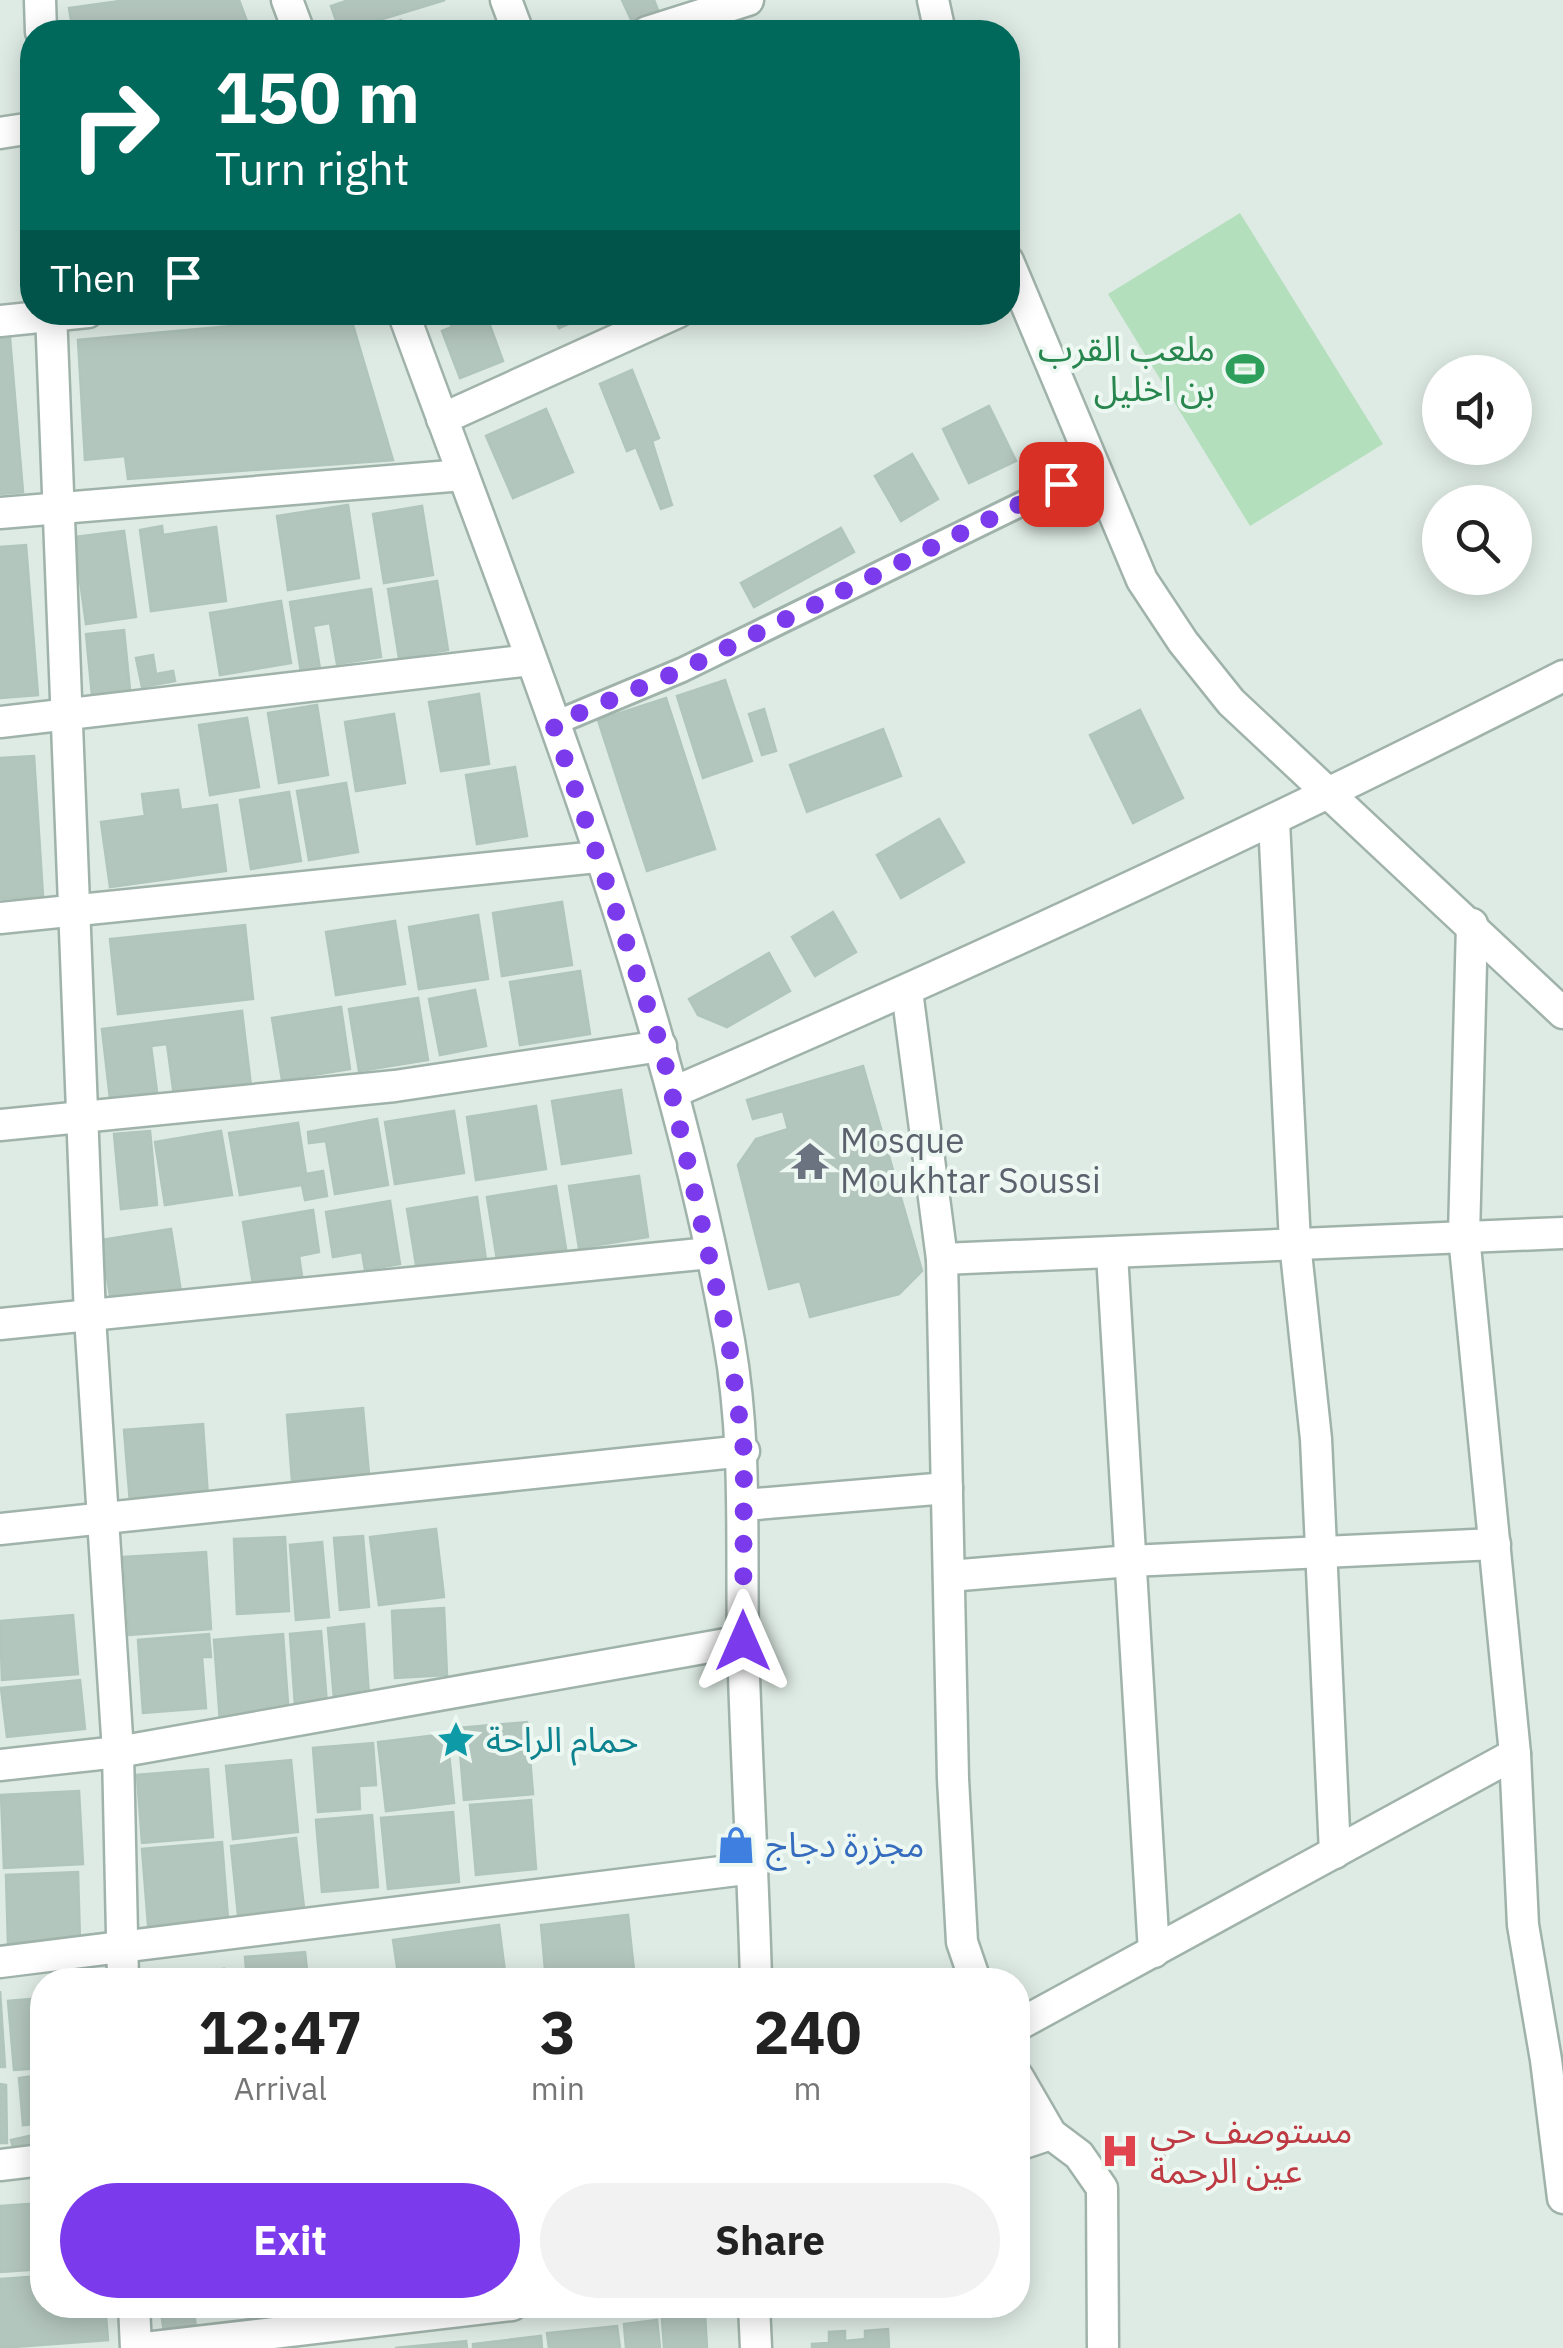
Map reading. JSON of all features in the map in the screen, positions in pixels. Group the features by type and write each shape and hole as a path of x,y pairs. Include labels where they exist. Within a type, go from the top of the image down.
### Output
{"street":[{"path":"685,20 748,0"},
{"path":"1020,289 1142,580 1183,642 1231,702 1563,1013"},
{"path":"51,325 90,1317 118,1752 123,1968"},
{"path":"408,325 531,660 661,1046 710,1253 729,1343 744,1451 743,1641 756,1968"},
{"path":"442,419 622,325"},
{"path":"0,513 462,475"},
{"path":"0,722 531,660"},
{"path":"674,1092 907,992 1274,822 1563,676"},
{"path":"1274,822 1295,1243 1316,1440 1335,1852"},
{"path":"0,918 597,857"},
{"path":"1472,924 1464,1236 1516,1754 1523,1926 1555,2056 1563,2198"},
{"path":"907,992 942,1259 962,1942 971,1968"},
{"path":"0,1125 395,1086 661,1046"},
{"path":"942,1259 1563,1233"},
{"path":"0,1324 710,1253"},
{"path":"1112,1254 1154,1952"},
{"path":"0,1529 744,1451"},
{"path":"744,1505 947,1488"},
{"path":"949,1576 1130,1561 1494,1544"},
{"path":"0,1765 118,1752 743,1641"},
{"path":"1030,2019 1516,1754"},
{"path":"0,1962 753,1868"},
{"path":"1030,2098 1051,2134 1079,2155 1102,2188 1104,2348"},
{"path":"1030,2141 1051,2134"},
{"path":"0,2165 30,2161"},
{"path":"135,2318 136,2348"},
{"path":"145,2348 401,2318"},
{"path":"755,2318 756,2348"}],"lane":[{"path":"553,724 682,670 1095,468"}],"green space":[{"name":"ملعب القرب بن اخليل","path":"1240,213 1383,444 1250,526 1108,294"}],"building":[{"path":"127,0 239,0 246,20 71,20 69,8"},
{"path":"349,0 445,0 379,20 336,20 331,6"},
{"path":"622,0 654,0 660,15 631,20"},
{"path":"241,325 353,325 393,460 128,479 125,456 85,460 78,340"},
{"path":"490,325 503,361 460,378 442,331"},
{"path":"10,338 23,492 0,494 0,339"},
{"path":"632,370 659,438 652,441 672,505 661,509 636,447 627,451 600,384"},
{"path":"989,406 1016,461 969,483 943,429"},
{"path":"546,409 573,472 513,498 486,436"},
{"path":"912,454 938,499 901,521 875,476"},
{"path":"348,505 359,578 288,590 277,516"},
{"path":"422,506 433,575 384,583 373,514"},
{"path":"162,526 163,535 216,527 226,601 151,611 140,530"},
{"path":"841,528 854,552 754,607 741,583"},
{"path":"124,531 136,617 86,624 74,537"},
{"path":"26,545 38,695 0,698 0,547"},
{"path":"437,581 448,650 399,658 388,589"},
{"path":"371,589 381,657 337,664 330,623 313,626 320,669 301,672 290,602"},
{"path":"281,601 291,663 220,675 210,613"},
{"path":"124,630 130,690 92,695 86,634"},
{"path":"153,655 156,674 173,671 175,681 142,687 136,658"},
{"path":"725,680 752,761 703,778 677,696"},
{"path":"479,694 489,764 441,771 429,702"},
{"path":"666,698 715,849 647,871 598,720"},
{"path":"317,705 328,775 279,783 268,713"},
{"path":"764,709 776,751 762,755 749,714"},
{"path":"1140,710 1183,798 1133,823 1090,735"},
{"path":"394,714 405,783 356,791 345,722"},
{"path":"247,718 259,787 210,795 199,725"},
{"path":"883,729 901,776 807,812 790,765"},
{"path":"34,756 43,896 0,899 0,758"},
{"path":"515,767 527,836 477,844 466,775"},
{"path":"346,783 358,852 309,860 297,791"},
{"path":"178,790 181,810 217,805 226,871 110,887 101,822 145,816 142,794"},
{"path":"289,792 301,861 251,869 240,800"},
{"path":"939,819 964,862 901,898 877,855"},
{"path":"562,902 572,965 502,976 493,913"},
{"path":"833,912 856,952 815,976 792,937"},
{"path":"478,915 488,979 419,989 409,927"},
{"path":"395,921 405,984 336,995 326,932"},
{"path":"245,925 253,999 118,1014 110,939"},
{"path":"769,953 790,991 727,1027 698,1015 689,999"},
{"path":"580,971 590,1034 520,1045 510,982"},
{"path":"475,990 486,1046 440,1055 429,999"},
{"path":"418,998 428,1060 359,1071 349,1009"},
{"path":"341,1007 350,1069 282,1080 272,1018"},
{"path":"242,1011 251,1086 174,1096 167,1044 151,1046 157,1092 110,1099 102,1029"},
{"path":"863,1066 922,1271 899,1294 810,1317 800,1281 769,1289 738,1165 756,1139 788,1129 783,1111 753,1119 747,1100"},
{"path":"621,1090 631,1153 562,1164 552,1101"},
{"path":"536,1106 546,1169 476,1180 467,1117"},
{"path":"454,1111 464,1173 395,1184 385,1122"},
{"path":"377,1119 388,1185 335,1194 326,1141 309,1143 308,1132"},
{"path":"298,1123 306,1174 323,1171 327,1196 305,1200 302,1185 240,1195 229,1133"},
{"path":"150,1131 157,1205 121,1209 114,1134"},
{"path":"221,1131 232,1195 165,1205 155,1142"},
{"path":"639,1176 648,1237 579,1248 569,1186"},
{"path":"556,1186 566,1249 497,1260 487,1197"},
{"path":"477,1197 486,1260 417,1271 407,1209"},
{"path":"390,1201 400,1264 365,1270 362,1252 333,1257 326,1212"},
{"path":"313,1210 319,1252 299,1256 302,1276 253,1284 243,1222"},
{"path":"171,1229 181,1292 111,1302 101,1240"},
{"path":"363,1408 369,1474 292,1481 287,1415"},
{"path":"203,1424 208,1497 130,1503 124,1430"},
{"path":"436,1529 444,1597 379,1605 370,1537"},
{"path":"363,1536 369,1607 340,1610 334,1538"},
{"path":"285,1537 289,1611 237,1614 234,1539"},
{"path":"322,1542 329,1617 296,1620 290,1545"},
{"path":"206,1552 211,1629 129,1635 124,1557"},
{"path":"444,1608 447,1675 395,1678 392,1611"},
{"path":"73,1615 78,1674 2,1680 0,1621"},
{"path":"364,1624 369,1696 334,1699 328,1628"},
{"path":"321,1631 327,1704 295,1706 290,1634"},
{"path":"209,1634 211,1657 202,1657 206,1708 143,1713 138,1640"},
{"path":"283,1634 289,1717 220,1722 214,1640"},
{"path":"80,1680 85,1729 7,1737 1,1688"},
{"path":"527,1722 533,1794 464,1800 458,1728"},
{"path":"447,1734 454,1803 386,1811 378,1742"},
{"path":"373,1743 376,1785 359,1786 360,1809 318,1812 313,1748"},
{"path":"291,1760 298,1832 233,1839 226,1766"},
{"path":"208,1769 213,1837 142,1843 137,1775"},
{"path":"79,1791 83,1864 4,1868 1,1795"},
{"path":"531,1800 536,1869 476,1875 470,1805"},
{"path":"453,1812 459,1882 388,1889 381,1818"},
{"path":"372,1815 378,1887 322,1892 316,1820"},
{"path":"296,1838 304,1908 238,1915 231,1846"},
{"path":"222,1842 228,1919 148,1925 142,1849"},
{"path":"78,1872 80,1942 8,1945 6,1875"},
{"path":"628,1915 634,1968 545,1968 541,1925"},
{"path":"499,1925 504,1968 397,1968 393,1940"},
{"path":"305,1952 307,1968 246,1968 245,1957"},
{"path":"0,1991 5,2067 0,2067"},
{"path":"30,1999 30,2069 14,2070 8,2001"},
{"path":"30,2077 30,2124 23,2125 19,2078"},
{"path":"0,2084 6,2085 7,2143 0,2143"},
{"path":"30,2136 30,2152 15,2156 11,2140"},
{"path":"30,2204 30,2270 0,2272 0,2206"},
{"path":"30,2277 30,2318 106,2318 108,2340 0,2348 0,2279"},
{"path":"162,2318 195,2318 197,2335 165,2339"},
{"path":"248,2318 284,2318 248,2322"},
{"path":"662,2318 705,2318 707,2348 664,2348"},
{"path":"657,2320 660,2348 626,2348 624,2324"},
{"path":"617,2326 620,2348 549,2348 547,2333"},
{"path":"888,2329 889,2348 812,2348 812,2344 829,2343 829,2332 845,2331 845,2341 865,2339 865,2331"},
{"path":"541,2336 542,2348 473,2348 473,2344"},
{"path":"466,2341 467,2348 395,2348"}],"place":[{"name":"ملعب القرب بن اخليل","path":"1245,369"},
{"name":"Mosque Moukhtar Soussi","path":"810,1161"},
{"name":"حمام الراحة","path":"456,1740"},
{"name":"مجزرة دجاج","path":"736,1845"},
{"name":"مستوصف حي عين الرحمة","path":"1120,2151"}],"route":[{"path":"743,1641 744,1451 729,1343 661,1046 553,724 682,670 1061,484"}]}
